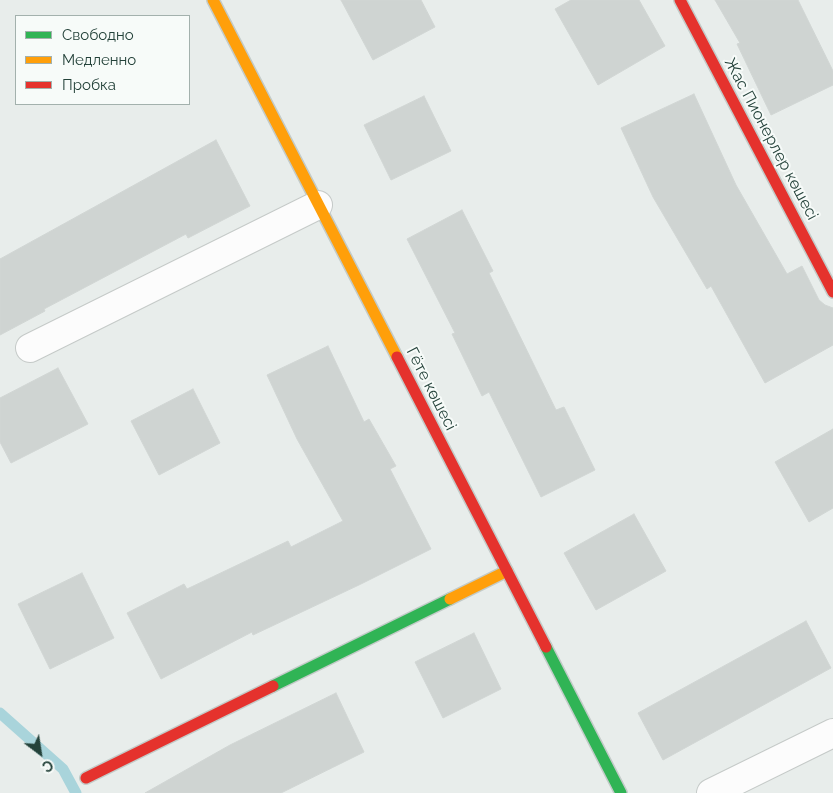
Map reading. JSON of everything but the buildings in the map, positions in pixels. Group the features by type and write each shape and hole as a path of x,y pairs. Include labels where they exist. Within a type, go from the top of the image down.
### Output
{"street":[{"name":"Гёте көшесі","path":"212,0 621,793"},
{"name":"Жас Пионерлер көшесі","path":"680,0 833,292"},
{"path":"30,348 318,205"},
{"path":"86,778 507,571"},
{"path":"711,793 833,733"}],"waterway":[{"path":"0,713 63,769 76,793"}],"traffic: fast":[{"path":"273,686 450,599"},
{"path":"546,647 621,793"}],"traffic: slow":[{"path":"213,0 397,357"},
{"path":"450,599 507,571"}],"traffic: jam":[{"path":"680,0 833,292"},
{"path":"397,357 546,647"},
{"path":"86,778 273,686"}]}
